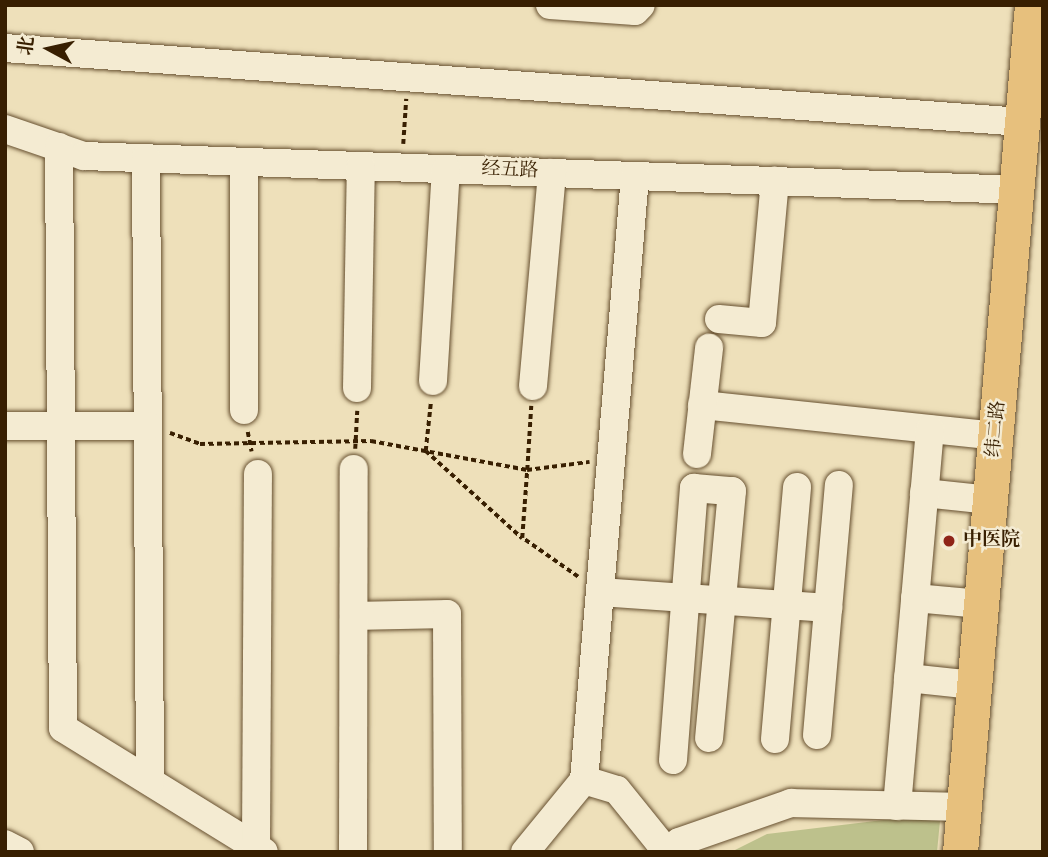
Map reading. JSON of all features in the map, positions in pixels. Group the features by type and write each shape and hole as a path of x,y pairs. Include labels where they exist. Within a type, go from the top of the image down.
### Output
{"main road":[{"name":"纬二路","path":"960,852 1018,190 1030,135 1032,5"}],"street":[{"path":"550,5 635,11 641,5"},
{"path":"5,48 408,74 1030,135"},
{"name":"经五路","path":"5,130 84,156 1018,190"},
{"path":"60,147 63,728 260,849"},
{"path":"146,158 150,781"},
{"path":"244,162 244,411"},
{"path":"358,388 360,166"},
{"path":"433,381 446,169"},
{"path":"533,386 552,173"},
{"path":"525,852 584,780 635,176"},
{"path":"719,319 762,323 775,181"},
{"path":"697,454 709,348"},
{"path":"702,405 996,436"},
{"path":"5,426 148,426"},
{"path":"897,806 930,429"},
{"path":"353,852 355,455"},
{"path":"258,474 260,849"},
{"path":"817,735 839,485"},
{"path":"775,739 797,487"},
{"path":"673,760 694,488 732,491 709,738"},
{"path":"924,493 991,499"},
{"path":"600,592 828,608"},
{"path":"915,598 981,604"},
{"path":"354,616 447,614 448,852"},
{"path":"908,678 974,685"},
{"path":"584,780 617,790 669,852 679,842 791,803 963,807"},
{"path":"5,844 20,852"}],"path":[{"path":"401,167 408,74"},
{"path":"426,451 433,381"},
{"path":"522,538 533,386"},
{"path":"355,455 358,388"},
{"path":"244,411 258,474"},
{"path":"148,426 200,444 250,443 355,455 426,451 527,470 611,459"},
{"path":"426,451 522,538 600,592"}],"green space":[{"path":"900,818 940,821 937,852 731,852 767,834"}],"place":[{"name":"中医院","path":"949,541"}]}
